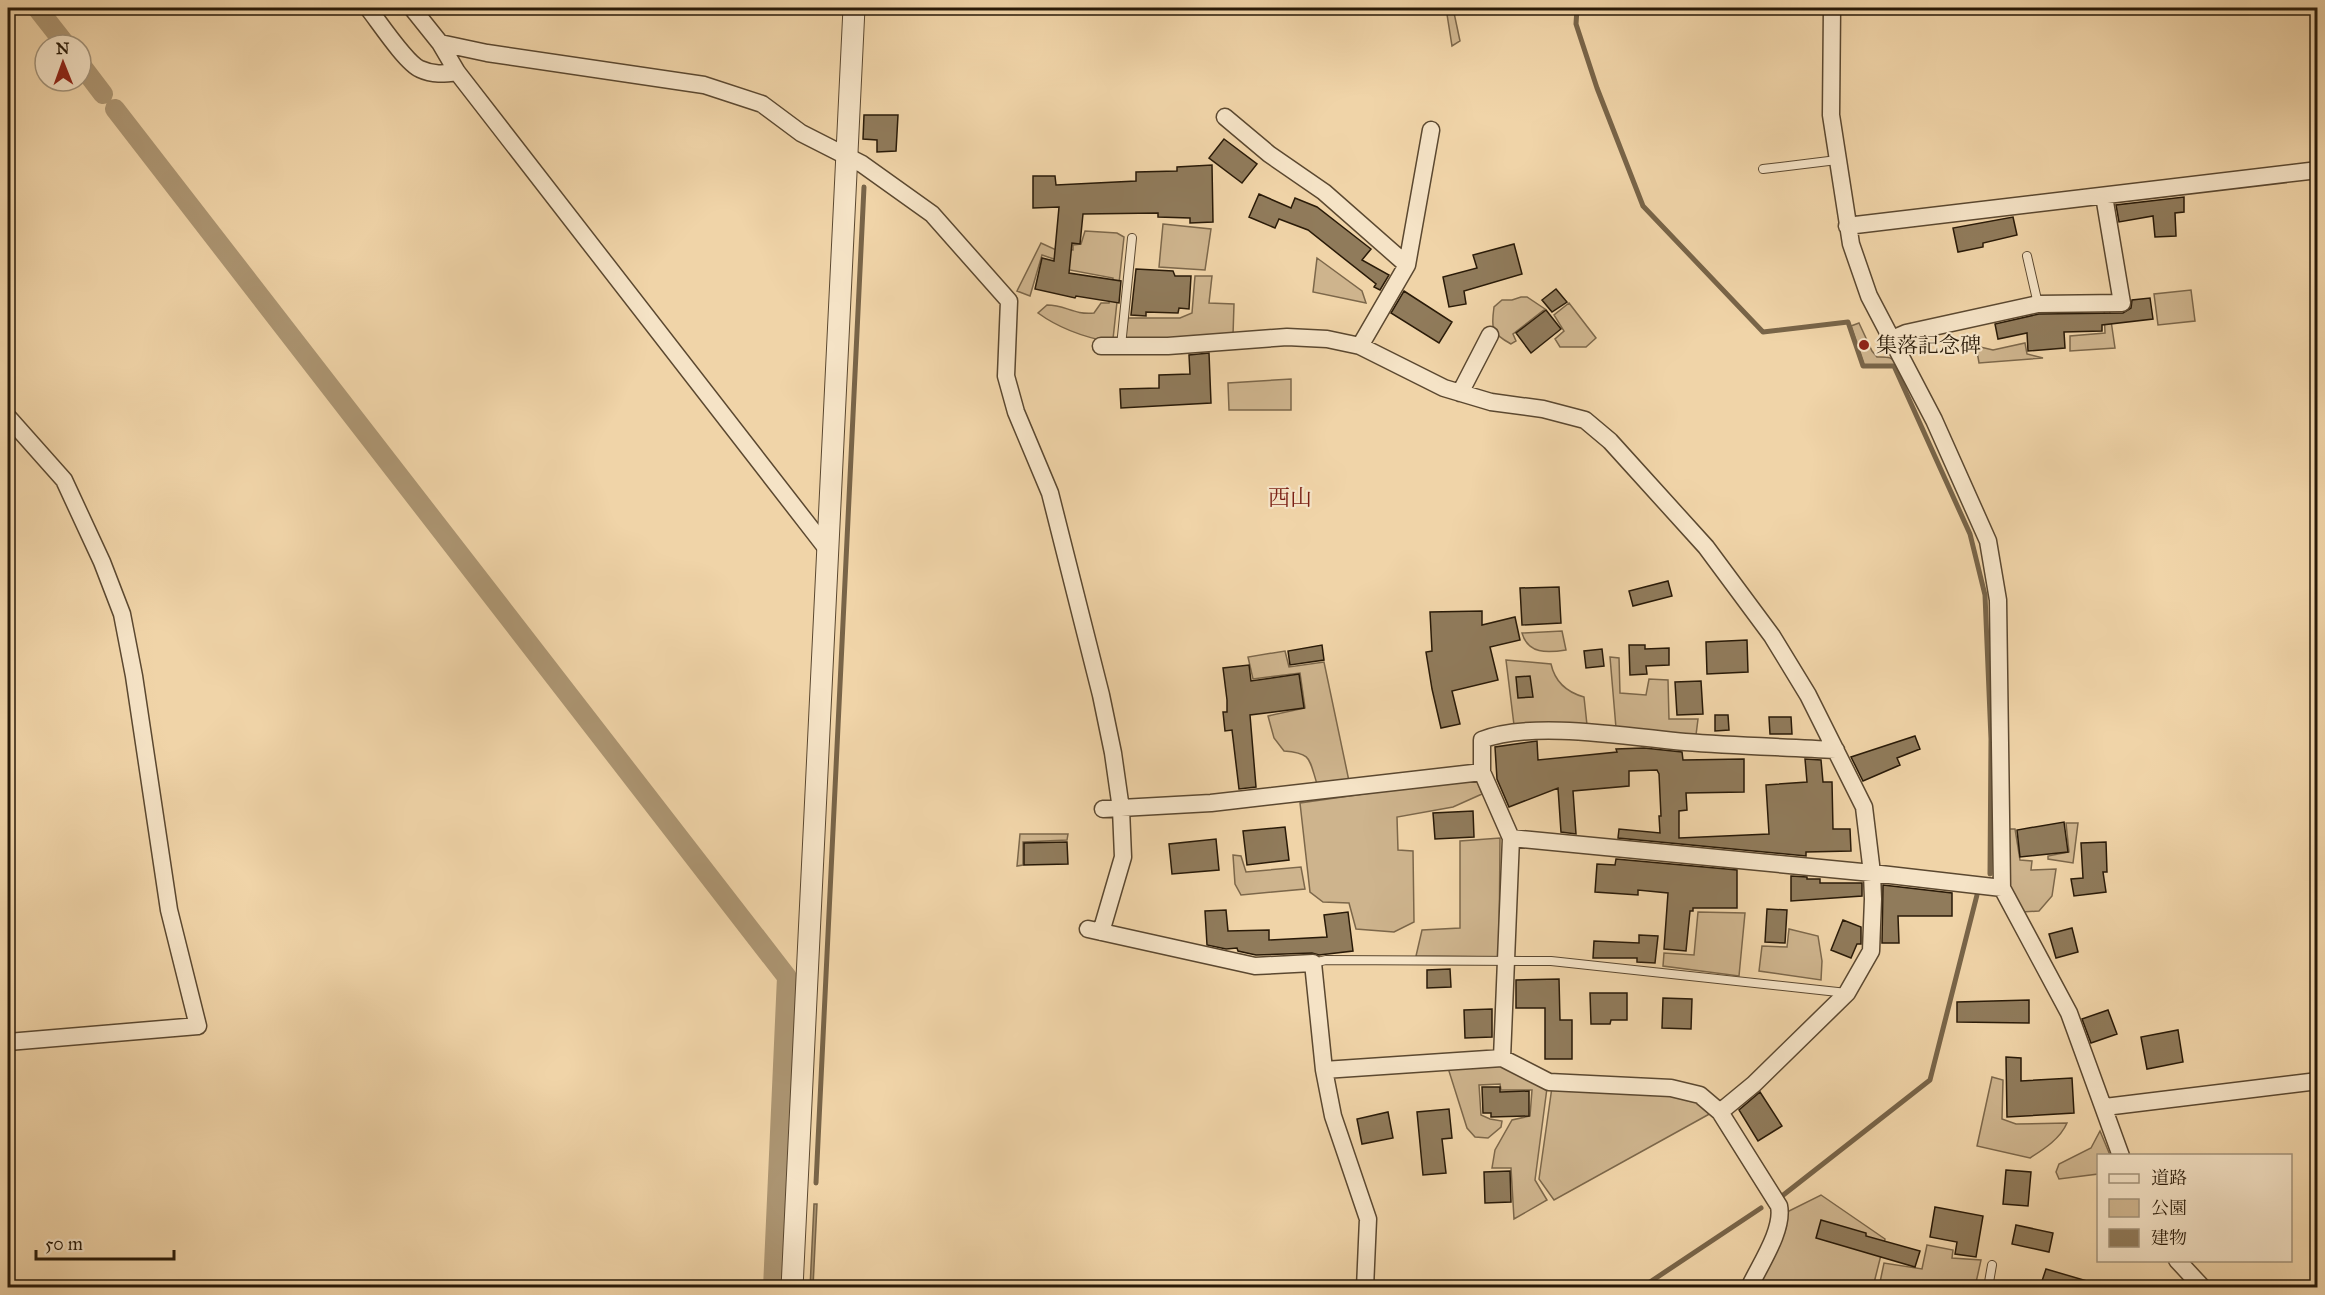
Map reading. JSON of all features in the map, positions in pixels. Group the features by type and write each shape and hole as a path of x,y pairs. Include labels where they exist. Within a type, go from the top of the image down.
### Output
{"street":[{"path":"368,8 418,69 441,75 458,72"},
{"path":"412,8 440,43 458,72 827,549"},
{"path":"792,1287 854,8"},
{"path":"1832,8 1831,115 1847,226 1869,296 1934,420 1988,541 1998,600 2002,888 2068,1013 2121,1154"},
{"path":"440,43 487,54 704,85 762,104 801,133 862,164 932,214 1010,301 1006,376 1016,412 1050,493 1101,695 1121,809 1123,857 1094,931 1255,966 1313,963 1324,1070 1333,1116 1368,1219 1365,1287"},
{"path":"1225,117 1269,154 1324,192 1407,265"},
{"path":"1360,346 1407,265 1431,130"},
{"path":"1847,226 2318,170"},
{"path":"1892,339 1906,333 2038,304 2122,303 2104,196"},
{"path":"1460,393 1490,335"},
{"path":"1101,346 1168,346 1287,337 1326,339 1360,346 1444,388 1491,402 1543,409 1585,420 1610,441 1706,547 1772,636 1808,695 1864,807 1872,873 1871,951 1847,993 1754,1084 1720,1112"},
{"path":"8,417 64,480 102,562 122,614 134,676 169,910 198,1026 8,1042"},
{"path":"1502,1058 1510,838 1482,772 1482,740 1496,734 1555,730 1688,742 1836,750"},
{"path":"1103,809 1211,803 1482,772"},
{"path":"1510,838 2002,888"},
{"path":"1324,1070 1502,1058 1549,1082 1671,1088 1700,1095 1720,1112 1779,1206 1781,1216 1777,1230 1749,1287"},
{"path":"2104,1107 2318,1082"},
{"path":"2179,1262 2203,1287"}],"lane":[{"path":"1763,169 1837,160"},
{"path":"1121,346 1132,238"},
{"path":"2027,256 2038,304"},
{"path":"1313,963 1326,960 1551,961 1847,993"},
{"path":"1988,1287 1992,1265"}],"green space":[{"path":"1446,8 1453,8 1460,41 1452,46"},
{"path":"1163,224 1211,229 1205,270 1159,267"},
{"path":"1085,231 1117,233 1124,237 1113,339 1110,342 1072,332 1038,313 1047,305 1080,313 1094,313 1101,303 1109,303 1113,278 1059,268 1060,261 1042,255 1030,296 1017,291 1041,243 1054,249 1073,250 1073,245 1081,244"},
{"path":"1317,258 1362,291 1366,303 1313,292"},
{"path":"1195,276 1212,276 1209,303 1234,304 1233,335 1125,341 1128,318 1180,318 1192,313"},
{"path":"2191,290 2195,321 2158,325 2154,294"},
{"path":"1527,297 1545,309 1513,334 1516,341 1511,344 1499,337 1494,330 1494,307 1502,300"},
{"path":"1569,303 1596,338 1586,347 1560,347 1555,339 1564,331 1554,315"},
{"path":"2109,307 2115,348 2070,351 2070,336 2105,333 2104,308"},
{"path":"1859,323 1877,357 1891,359 1897,365 1864,365 1851,326"},
{"path":"2025,343 2027,354 2043,358 1979,363 1976,346 1993,350"},
{"path":"1291,379 1291,410 1229,410 1228,383"},
{"path":"1562,631 1566,650 1552,652 1539,650 1529,645 1522,633"},
{"path":"1285,651 1289,667 1324,662 1349,781 1317,784 1308,759 1300,753 1284,751 1274,738 1268,716 1305,708 1300,673 1253,679 1248,657"},
{"path":"1610,657 1619,658 1620,693 1646,695 1649,679 1668,680 1669,719 1698,719 1696,735 1616,728"},
{"path":"1506,660 1551,664 1555,676 1562,685 1584,697 1587,725 1514,725"},
{"path":"1476,778 1482,794 1453,807 1397,817 1398,850 1413,851 1414,922 1394,932 1356,929 1349,903 1323,902 1310,892 1300,803"},
{"path":"2066,823 2078,823 2073,863 2048,859 2048,856 2069,852"},
{"path":"2006,829 2015,829 2020,860 2032,861 2031,870 2056,869 2052,896 2039,911 2021,912 2006,887"},
{"path":"1020,834 1068,834 1067,840 1023,842 1023,865 1017,866"},
{"path":"1500,838 1499,957 1416,956 1422,930 1460,928 1460,841"},
{"path":"1233,855 1241,856 1246,872 1301,867 1305,889 1241,895 1235,884"},
{"path":"1698,912 1745,913 1739,976 1663,966 1664,953 1694,955"},
{"path":"1789,929 1818,936 1822,961 1821,980 1759,971 1762,946 1787,947"},
{"path":"1498,1063 1547,1088 1535,1180 1547,1200 1514,1219 1511,1168 1492,1168 1495,1150 1512,1120 1530,1116 1532,1090 1501,1090 1500,1084 1479,1085 1481,1115 1502,1121 1501,1127 1488,1138 1475,1137 1467,1128 1448,1068"},
{"path":"1992,1077 2003,1080 2002,1119 2016,1124 2067,1123 2056,1139 2030,1158 1977,1146"},
{"path":"1552,1087 1670,1092 1698,1099 1713,1112 1554,1200 1539,1179"},
{"path":"2100,1131 2110,1154 2097,1154 2097,1174 2059,1179 2056,1172 2059,1164 2091,1148"},
{"path":"1821,1195 1885,1239 1873,1287 1756,1288 1786,1228 1785,1213"},
{"path":"1927,1245 1953,1250 1952,1258 1981,1260 1975,1287 1879,1287 1884,1263 1922,1269"}],"shaded area":[{"path":"814,1204 817,1204 813,1287 810,1288"}],"building":[{"path":"864,115 898,115 896,151 877,152 877,140 863,139"},
{"path":"1224,139 1257,164 1242,183 1209,158"},
{"path":"1212,165 1213,222 1190,223 1190,218 1158,217 1158,213 1083,214 1080,244 1072,243 1069,273 1121,281 1119,303 1076,296 1075,298 1035,289 1042,258 1054,261 1059,207 1033,208 1033,176 1055,176 1056,185 1136,181 1136,172 1177,171 1177,167"},
{"path":"1259,194 1291,208 1295,198 1317,207 1371,249 1362,260 1389,275 1380,290 1374,287 1376,284 1308,230 1279,219 1275,228 1249,217"},
{"path":"2184,197 2184,212 2175,213 2176,236 2155,237 2153,216 2119,222 2116,205"},
{"path":"2013,217 2017,235 1983,243 1983,247 1958,252 1953,228"},
{"path":"1514,244 1522,274 1464,291 1466,304 1449,307 1443,277 1477,268 1473,255"},
{"path":"1136,269 1173,271 1175,276 1191,276 1189,309 1179,308 1178,313 1146,312 1146,316 1131,315"},
{"path":"1556,289 1567,302 1552,312 1542,300"},
{"path":"1404,291 1452,322 1439,343 1391,313"},
{"path":"2150,298 2153,319 2102,325 2102,331 2064,332 2065,348 2028,351 2027,333 1998,339 1995,324 2039,314 2123,313 2131,308 2132,300"},
{"path":"1546,310 1561,329 1531,353 1516,333"},
{"path":"1209,353 1211,403 1121,408 1120,389 1159,388 1159,375 1190,374 1189,355"},
{"path":"1668,581 1672,596 1633,606 1629,591"},
{"path":"1559,587 1561,623 1522,625 1520,588"},
{"path":"1482,611 1482,625 1515,617 1520,640 1490,647 1498,680 1452,691 1460,724 1441,728 1426,652 1432,651 1430,612"},
{"path":"1747,640 1748,672 1707,674 1706,642"},
{"path":"1322,645 1324,660 1290,665 1288,651"},
{"path":"1629,645 1645,645 1645,649 1669,648 1669,665 1646,666 1647,674 1630,675"},
{"path":"1602,649 1604,666 1586,668 1584,651"},
{"path":"1249,665 1251,681 1299,674 1304,708 1250,715 1256,787 1239,789 1232,730 1225,731 1223,712 1227,712 1227,700 1223,668"},
{"path":"1530,676 1533,697 1518,698 1516,677"},
{"path":"1701,681 1703,714 1677,715 1675,682"},
{"path":"1715,715 1728,715 1729,730 1715,731"},
{"path":"1769,717 1791,717 1792,734 1770,734"},
{"path":"1915,736 1920,749 1897,758 1900,765 1863,781 1851,757"},
{"path":"1537,741 1538,760 1617,752 1616,749 1644,748 1682,752 1683,760 1744,759 1744,792 1686,793 1687,810 1679,811 1679,838 1769,834 1766,785 1807,782 1805,759 1821,760 1823,782 1832,782 1833,829 1850,829 1851,851 1806,852 1806,856 1618,838 1619,829 1660,833 1659,774 1657,770 1629,771 1629,786 1573,791 1576,834 1561,832 1558,788 1509,807 1497,779 1495,747"},
{"path":"1473,811 1474,837 1435,839 1433,813"},
{"path":"2064,822 2068,852 2020,857 2017,830"},
{"path":"1285,827 1289,860 1247,865 1243,831"},
{"path":"1216,839 1219,870 1172,874 1169,844"},
{"path":"1067,842 1068,864 1024,865 1024,843"},
{"path":"2106,842 2107,872 2103,872 2106,892 2074,896 2071,879 2083,878 2081,843"},
{"path":"1616,859 1737,870 1737,908 1693,908 1693,911 1690,911 1686,951 1664,949 1668,893 1638,890 1638,895 1595,892 1597,864 1615,865"},
{"path":"1791,876 1820,879 1820,883 1862,883 1862,896 1791,901"},
{"path":"1883,885 1952,893 1952,916 1898,916 1899,943 1882,943"},
{"path":"1767,909 1787,910 1785,943 1765,942"},
{"path":"1226,910 1228,931 1269,930 1269,940 1327,937 1324,915 1348,912 1353,951 1319,955 1312,953 1256,955 1238,951 1237,948 1226,949 1207,945 1205,911"},
{"path":"1843,920 1861,927 1861,944 1857,944 1851,958 1831,950"},
{"path":"2072,928 2078,952 2056,958 2049,934"},
{"path":"1639,935 1658,936 1655,963 1637,962 1637,958 1593,958 1594,941 1639,943"},
{"path":"1450,969 1451,987 1427,988 1427,970"},
{"path":"1559,979 1560,1020 1572,1020 1572,1059 1545,1059 1545,1008 1516,1008 1516,980"},
{"path":"1590,993 1627,993 1627,1020 1611,1020 1610,1024 1591,1024"},
{"path":"1663,998 1692,999 1691,1029 1662,1028"},
{"path":"2029,1000 2029,1023 1957,1022 1957,1002"},
{"path":"1492,1009 1492,1037 1465,1038 1464,1010"},
{"path":"2108,1010 2117,1034 2091,1043 2082,1019"},
{"path":"2178,1030 2183,1062 2147,1069 2141,1037"},
{"path":"2006,1057 2021,1058 2021,1081 2072,1078 2074,1113 2007,1117"},
{"path":"1482,1087 1500,1087 1500,1092 1529,1091 1529,1116 1491,1117 1491,1113 1483,1113"},
{"path":"1760,1092 1782,1126 1758,1141 1739,1110"},
{"path":"1449,1109 1452,1138 1442,1139 1446,1173 1423,1175 1417,1112"},
{"path":"1388,1112 1393,1138 1362,1144 1357,1119"},
{"path":"2006,1170 2031,1172 2028,1206 2003,1204"},
{"path":"1510,1171 1511,1202 1485,1203 1484,1172"},
{"path":"1935,1207 1983,1216 1976,1257 1955,1254 1957,1242 1930,1237"},
{"path":"1821,1220 1866,1233 1866,1236 1920,1251 1915,1267 1816,1238"},
{"path":"2016,1225 2053,1233 2049,1252 2012,1244"},
{"path":"2046,1269 2094,1283 2094,1287 2053,1287 2041,1284"}],"waterway":[{"path":"37,8 57,33"},
{"path":"1577,8 1576,24 1597,88 1643,206 1763,332 1848,322 1863,366 1894,366 1970,534 1985,595 1991,739 1990,874"},
{"path":"93,81 103,94"},
{"path":"115,109 787,977 773,1288"},
{"path":"816,1183 864,187"},
{"path":"1782,1196 1930,1080 1978,891"},
{"path":"1641,1288 1761,1208"}],"place":[{"name":"集落記念碑","path":"1864,345"}],"district":[{"name":"西山","path":"1290,497"}]}
